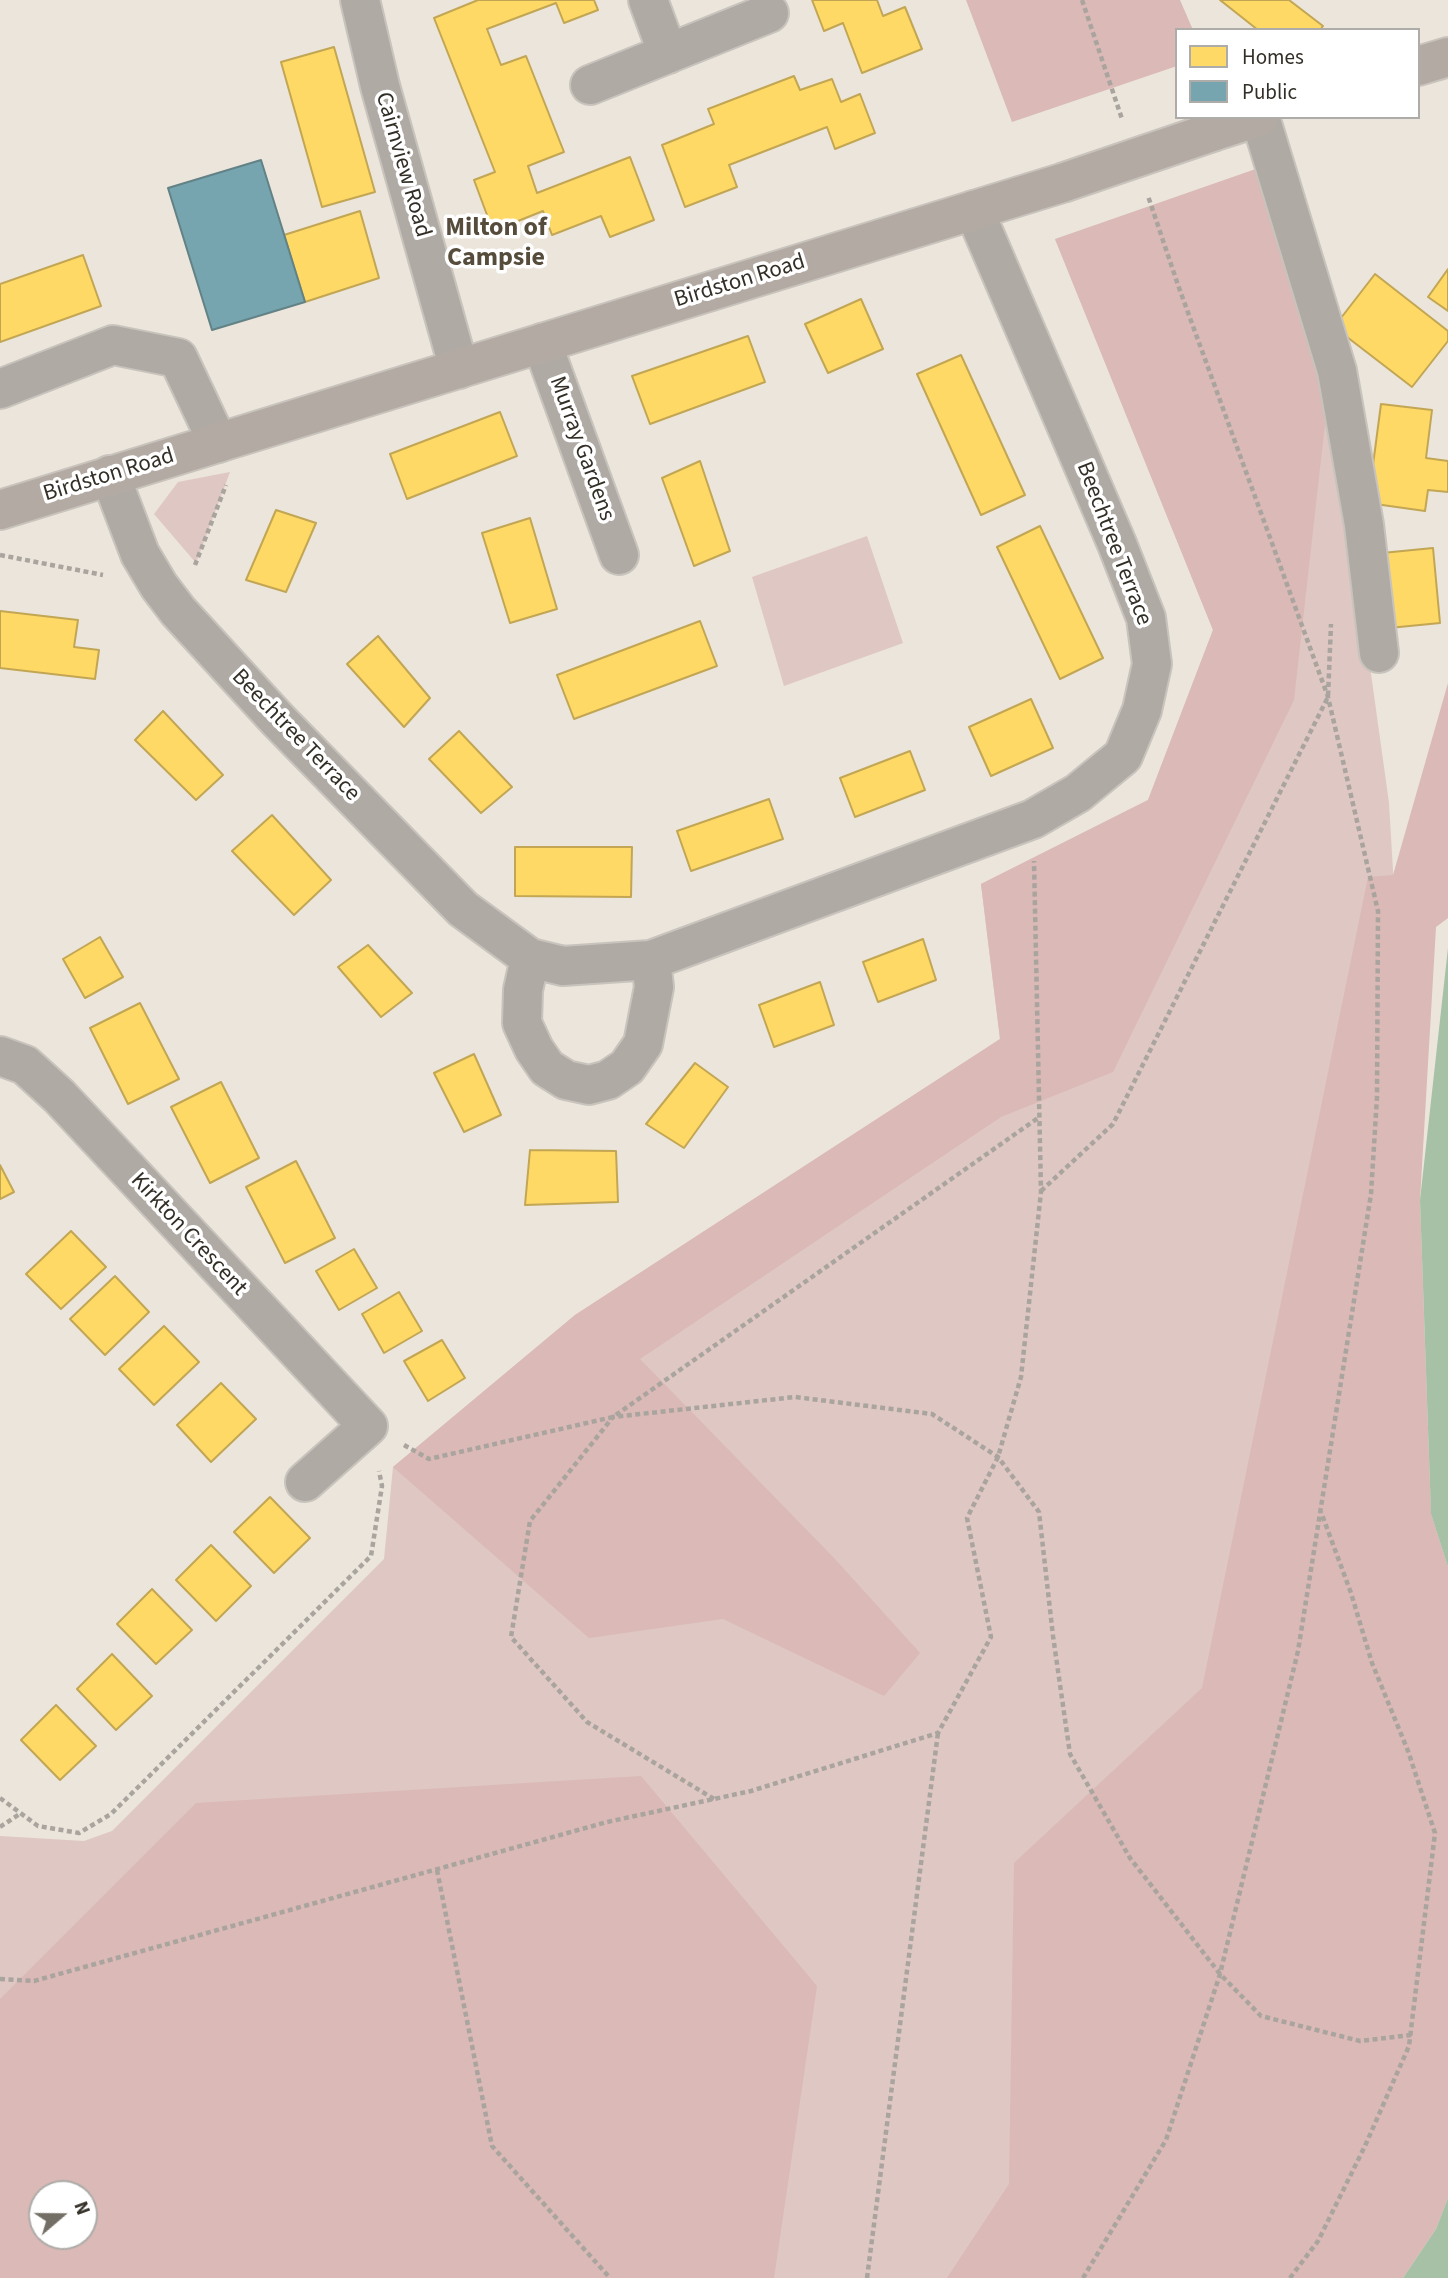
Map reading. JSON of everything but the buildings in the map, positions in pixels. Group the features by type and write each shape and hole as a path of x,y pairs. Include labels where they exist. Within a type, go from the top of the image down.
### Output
{"main road":[{"path":"1420,65 1448,57"},
{"name":"Birdston Road","path":"0,510 1062,183 1254,119"}],"street":[{"name":"Cairnview Road","path":"360,0 380,86 459,369"},
{"path":"648,0 668,54"},
{"path":"590,85 769,13"},
{"path":"1261,119 1337,371 1364,524 1379,653"},
{"name":"Beechtree Terrace","path":"110,475 140,554 168,598 277,719 463,909 530,958 564,966 651,960 1033,819 1078,793 1123,756 1142,710 1152,664 1146,618 974,210"},
{"name":"Murray Gardens","path":"542,343 620,555"},
{"path":"0,389 113,345 178,358 232,439"},
{"path":"530,958 523,990 522,1023 534,1049 547,1068 566,1080 589,1085 608,1080 627,1067 643,1044 654,988 651,960"},
{"name":"Kirkton Crescent","path":"0,1056 25,1065 58,1096 368,1426"},
{"path":"305,1482 368,1426"}],"path":[{"path":"1082,0 1125,130"},
{"path":"1083,2278 1167,2140 1220,1974 1298,1651 1371,1194 1377,1097 1378,911 1328,697 1182,298 1147,194"},
{"path":"0,555 168,598 232,439"},
{"path":"1041,1192 1113,1124 1328,697 1332,614"},
{"path":"867,2278 938,1734 991,1637 967,1518 998,1457 1021,1377 1041,1192 1033,819"},
{"path":"714,1799 587,1722 511,1637 530,1521 613,1418 1039,1118"},
{"path":"368,1426 429,1458 613,1418 794,1397 932,1414 998,1457 1039,1512 1070,1754 1130,1858 1220,1974 1261,2016 1360,2041 1411,2035"},
{"path":"0,1798 38,1826 79,1833 111,1814 371,1556 382,1486 368,1426"},
{"path":"1290,2278 1318,2241 1366,2146 1409,2046 1435,1833 1408,1751 1372,1663 1351,1593 1321,1511"},
{"path":"0,1979 34,1981 607,1822 751,1791 938,1734"},
{"path":"0,1827 20,1813"},
{"path":"437,1870 492,2146 610,2278"}],"shaded area":[{"path":"966,0 1180,0 1192,28 1175,28 1175,67 1012,122"},
{"path":"1270,164 1330,379 1294,700 1113,1072 1001,1117 640,1359 834,1558 920,1653 884,1696 723,1619 589,1638 393,1467 575,1315 1000,1039 981,884 1148,800 1213,630 1055,239"},
{"path":"1055,239 1330,379 1389,803 1431,1514 1448,1624 1344,2278 0,2278 0,1836 84,1841 112,1831 384,1559 393,1467 575,1315 1000,1039 981,884 1148,800 1213,630"},
{"path":"230,472 196,563 154,514 178,482"},
{"path":"867,536 903,643 784,686 752,577"},
{"path":"1448,683 1448,918 1436,927 1420,1200 1431,1514 1448,1567 1448,2198 1436,2229 1403,2278 947,2278 1009,2184 1014,1863 1202,1688 1368,877 1393,875"},
{"path":"1448,948 1448,1567 1431,1514 1420,1200"},
{"path":"641,1776 817,1986 774,2278 0,2278 0,1999 196,1803"},
{"path":"1448,2198 1448,2278 1403,2278 1436,2229"}],"district":[{"name":"Milton of Campsie","path":"496,244"}]}
